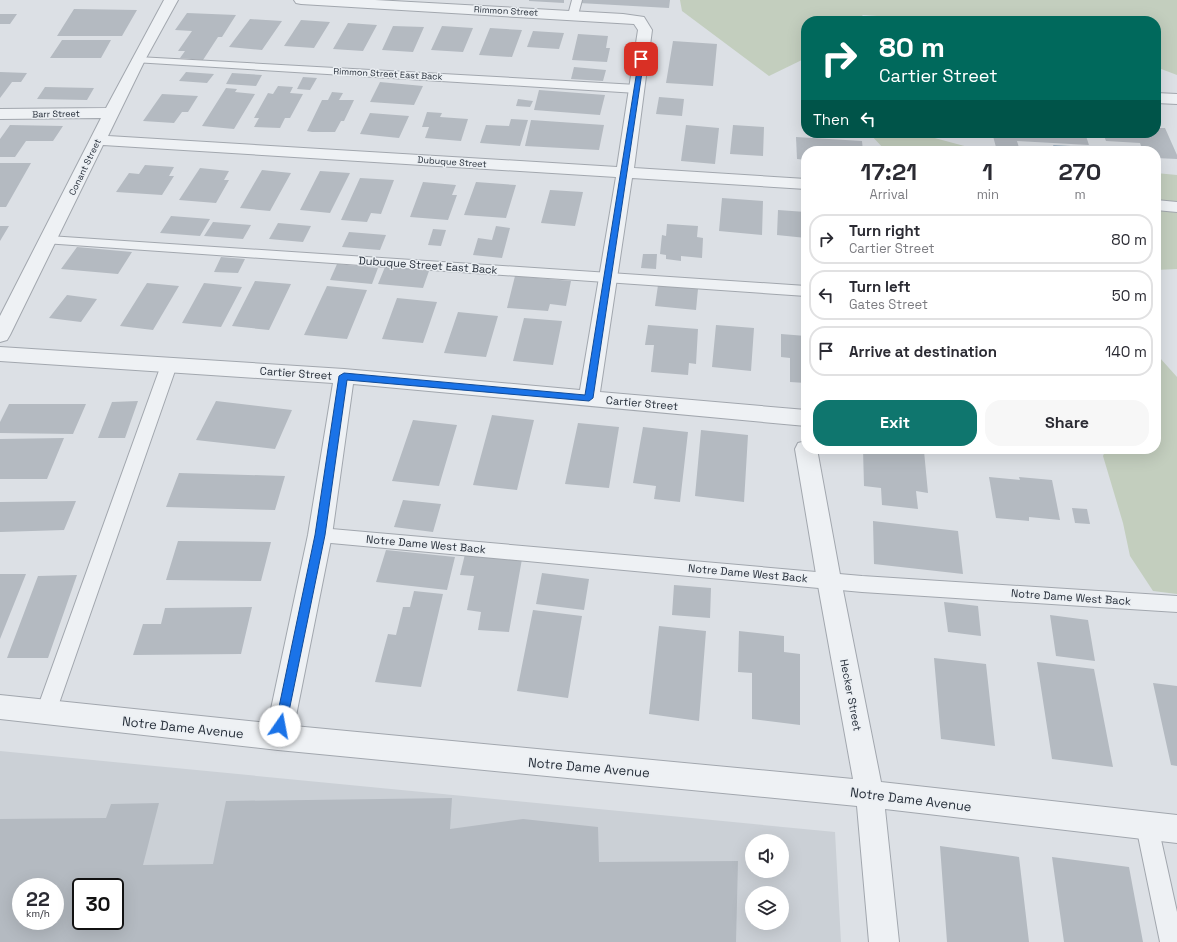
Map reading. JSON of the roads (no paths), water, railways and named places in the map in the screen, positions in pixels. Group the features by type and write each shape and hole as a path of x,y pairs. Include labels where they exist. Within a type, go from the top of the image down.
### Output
{"street":[{"name":"Conant Street","path":"0,335 138,60 171,0"},
{"name":"Rimmon Street","path":"302,0 639,20 645,30 637,89"},
{"path":"589,398 637,89"},
{"path":"1161,98 1177,100"},
{"name":"Barr Street","path":"0,114 112,113"},
{"name":"Dubuque Street","path":"98,140 801,184"},
{"path":"1161,206 1177,207"},
{"name":"Cartier Street","path":"0,354 344,376 801,418"},
{"path":"278,737 320,535 344,376"},
{"name":"Hecker Street","path":"807,454 829,580 870,794 884,942"},
{"name":"Notre Dame Avenue","path":"0,707 278,737 870,794 1177,829"}],"lane":[{"path":"573,15 577,0"},
{"name":"Rimmon Street East Back","path":"138,60 637,89"},
{"name":"Dubuque Street East Back","path":"49,240 801,291"},
{"path":"46,712 169,365"},
{"name":"Notre Dame West Back","path":"320,535 829,580 1177,604"},
{"path":"1147,826 1172,942"}]}
